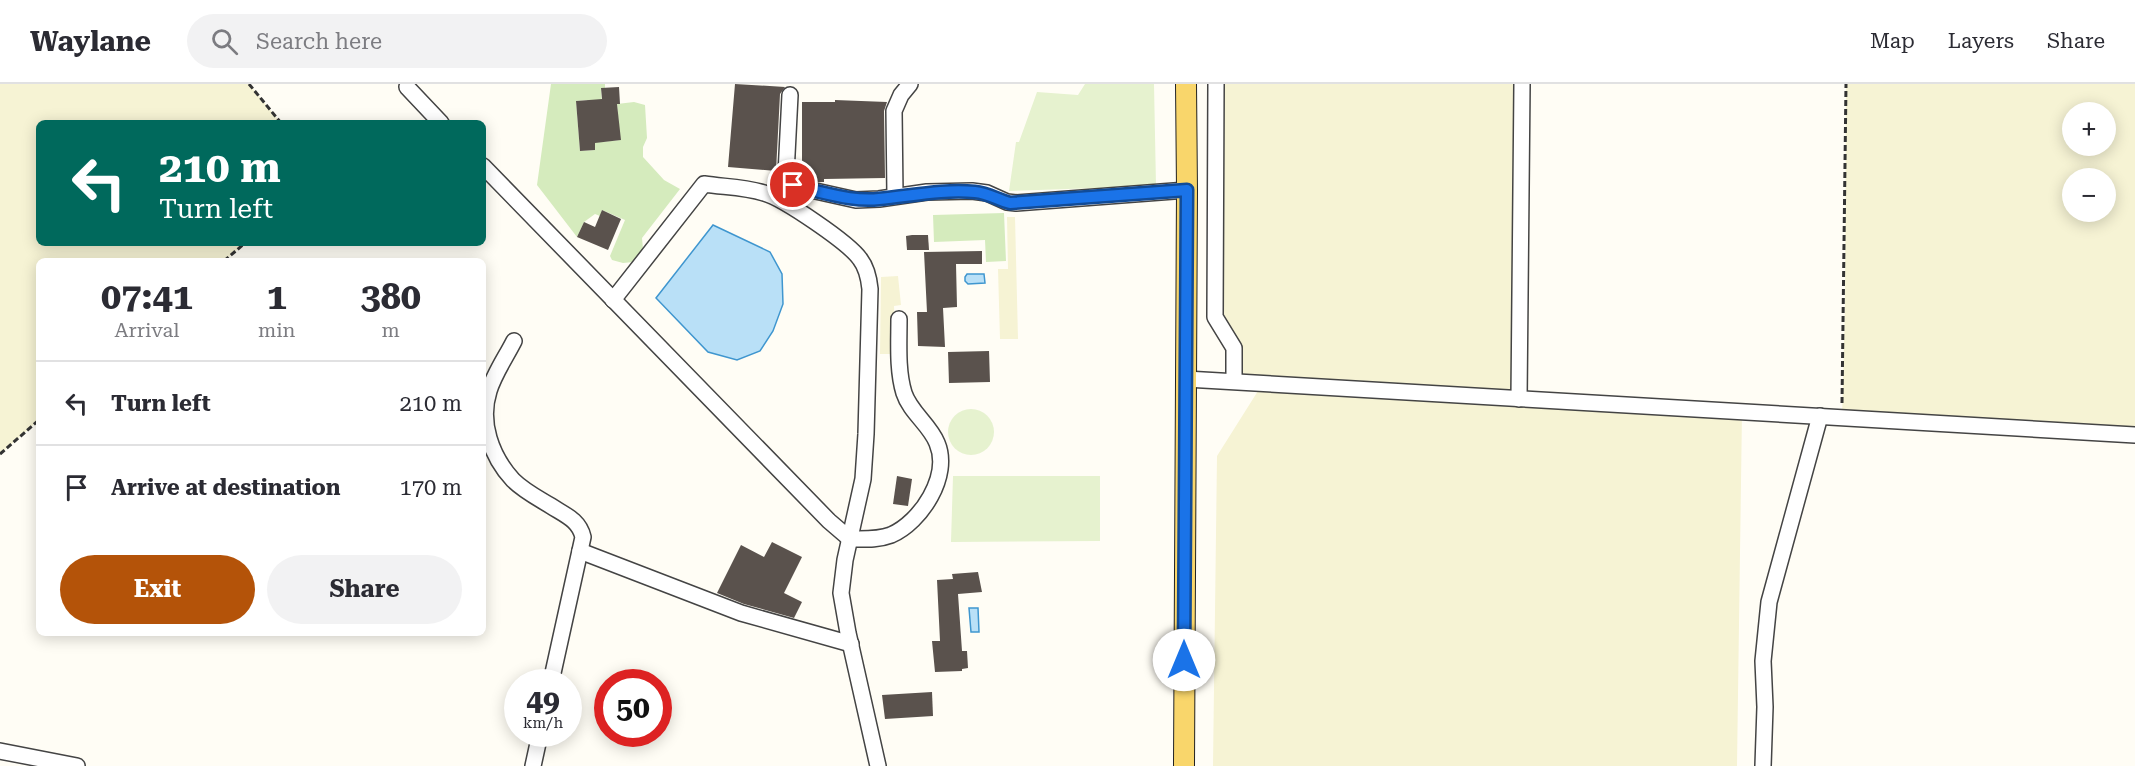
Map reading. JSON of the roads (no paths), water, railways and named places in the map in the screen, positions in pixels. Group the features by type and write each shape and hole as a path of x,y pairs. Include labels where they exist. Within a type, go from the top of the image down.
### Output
{"main road":[{"path":"1184,766 1186,84"}],"street":[{"path":"895,196 894,111 901,95 910,84"},
{"path":"1216,84 1215,317 1234,348 1234,381"},
{"path":"1519,399 1522,84"},
{"path":"406,87 438,120"},
{"path":"790,95 786,174 789,182 802,188 856,200 927,192 972,191 987,193 1007,202 1016,203 1187,190"},
{"path":"486,169 829,521 850,539 884,537 914,520 927,504 939,473 938,444 905,396 901,380 899,319"},
{"path":"613,300 704,184 756,191 781,199 862,260 868,277 870,310 863,479 845,560 841,593 850,644 878,766"},
{"path":"486,399 489,388 514,341"},
{"path":"1186,379 2135,435"},
{"path":"1763,766 1765,707 1763,661 1769,602 1820,416"},
{"path":"486,420 489,441 513,480 531,494 571,518 583,537 553,669"},
{"path":"580,552 741,613 850,644"},
{"path":"534,766 538,747"},
{"path":"0,751 77,766"}],"water":[{"path":"713,225 770,252 782,274 783,304 773,331 760,351 737,360 708,352 656,298"},
{"path":"967,274 984,274 985,283 968,284 965,281"},
{"path":"969,608 978,608 979,632 971,632"}]}
